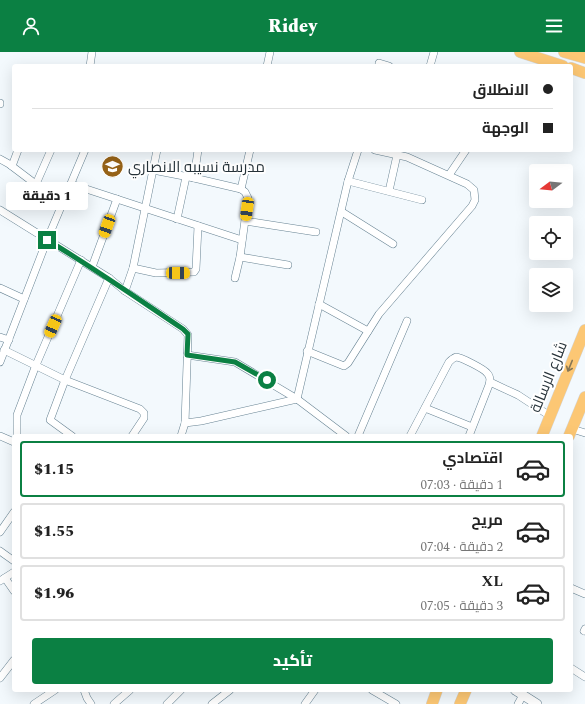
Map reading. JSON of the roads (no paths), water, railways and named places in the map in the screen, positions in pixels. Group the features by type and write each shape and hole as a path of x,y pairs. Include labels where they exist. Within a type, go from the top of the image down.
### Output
{"main road":[{"path":"520,52 557,64"},
{"path":"564,52 585,58"},
{"path":"573,69 585,73"},
{"name":"شارع الرسالة","path":"543,434 585,330"},
{"path":"571,433 585,397"},
{"path":"432,704 437,692"},
{"path":"460,704 465,692"}],"street":[{"path":"90,64 92,52"},
{"path":"267,64 270,52"},
{"path":"431,64 434,52"},
{"path":"12,166 17,152"},
{"path":"36,184 50,152"},
{"path":"0,362 47,240 84,152"},
{"path":"126,291 133,268 146,209 157,152"},
{"path":"194,178 198,152"},
{"path":"241,189 250,152"},
{"path":"296,399 342,212 348,180 357,152"},
{"path":"307,351 344,366 348,363 379,314 474,203 476,197 472,188 408,154 397,155 384,152"},
{"path":"449,176 465,152"},
{"path":"389,191 397,155"},
{"path":"0,159 12,166 62,204"},
{"path":"153,170 241,189 245,192 248,198 240,257 235,278"},
{"path":"177,219 186,176"},
{"path":"348,180 422,200"},
{"path":"71,184 242,240"},
{"path":"92,267 117,199"},
{"path":"0,210 92,267 183,329 188,334 185,423 182,434"},
{"path":"342,212 393,244"},
{"path":"245,221 316,232"},
{"path":"133,268 156,273 194,272 196,269 198,226"},
{"path":"240,257 288,265"},
{"path":"17,434 17,415 36,365 81,260"},
{"path":"69,434 50,420 65,380 108,278"},
{"path":"0,288 24,299"},
{"path":"319,304 368,331"},
{"path":"359,434 406,321"},
{"path":"0,337 9,340"},
{"path":"4,350 65,380 140,409 144,414 144,418 133,434"},
{"path":"187,355 235,362 296,399 343,434"},
{"path":"411,434 449,362 454,358 459,358 486,371 489,376 490,382 470,434"},
{"path":"490,382 518,395 550,416"},
{"path":"185,423 201,421 296,399"},
{"path":"425,408 472,427"},
{"path":"571,433 585,433"},
{"path":"0,436 12,441"},
{"path":"0,532 12,515"},
{"path":"0,552 12,560"},
{"path":"12,573 2,580 12,589"},
{"path":"573,589 585,594"},
{"path":"0,678 12,663"},
{"path":"573,669 585,677"},
{"path":"34,704 51,692"},
{"path":"85,692 91,704"},
{"path":"114,704 128,692"},
{"path":"167,704 179,692"},
{"path":"212,704 227,692"},
{"path":"305,704 314,692"},
{"path":"375,692 396,704"},
{"path":"518,704 519,692 537,704"}],"place":[{"name":"مدرسة نسيبه الانصاري","path":"112,167"}]}
